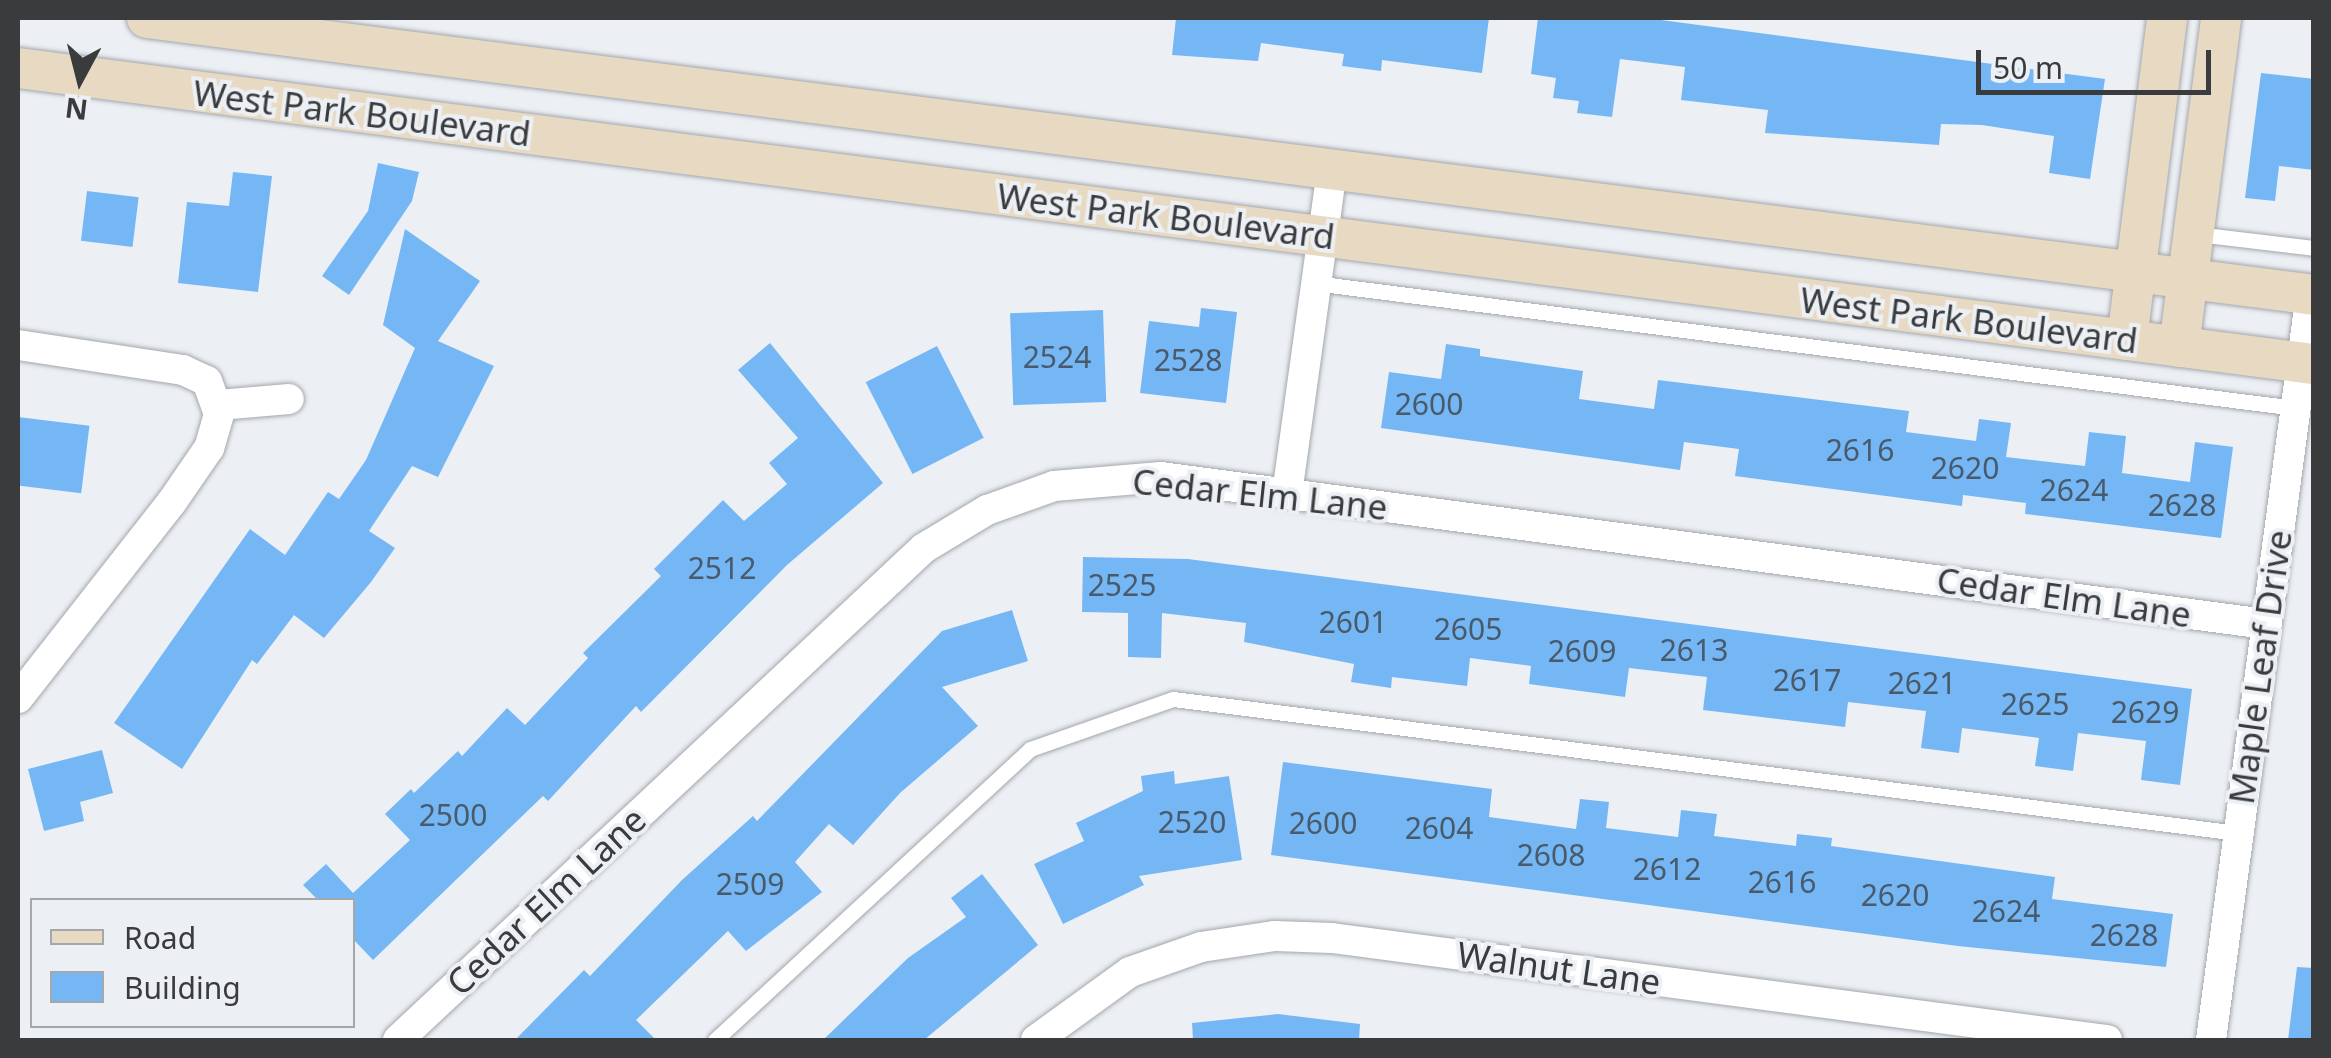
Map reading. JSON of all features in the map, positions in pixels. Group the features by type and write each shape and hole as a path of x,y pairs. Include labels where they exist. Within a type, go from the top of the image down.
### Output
{"main road":[{"name":"West Park Boulevard","path":"156,18 2312,294"},
{"path":"2127,340 2167,18"},
{"path":"2179,347 2221,18"},
{"name":"West Park Boulevard","path":"18,68 2307,363"}],"street":[{"path":"1287,494 1332,168"},
{"name":"Maple Leaf Drive","path":"2211,1040 2295,408 2307,363 2312,294"},
{"path":"18,345 183,370 207,381 219,404 217,432 200,462 18,698"},
{"path":"219,404 289,399"},
{"name":"Cedar Elm Lane","path":"417,1034 924,548 987,510 1054,486 1161,477 2266,624"},
{"name":"Walnut Lane","path":"1036,1040 1130,972 1201,947 1275,936 1332,938 2107,1040"}],"lane":[{"path":"2194,233 2314,248"},
{"path":"1314,283 2295,408"},
{"path":"715,1040 1030,749 1173,699 2238,834"}],"building":[{"path":"1176,18 1489,18 1482,73 1382,60 1381,71 1342,66 1344,54 1261,43 1258,61 1172,55"},
{"path":"1538,18 1646,18 2105,79 2090,179 2049,173 2054,136 1982,125 1941,124 1939,145 1765,133 1768,110 1681,100 1685,67 1620,59 1612,117 1577,113 1579,101 1553,98 1556,78 1531,74"},
{"path":"2261,73 2314,79 2314,170 2279,166 2275,201 2245,198"},
{"path":"378,163 419,172 412,201 349,295 322,276 368,211"},
{"path":"233,172 272,176 258,292 178,283 187,202 229,206"},
{"path":"87,191 139,197 133,247 81,241"},
{"path":"405,229 480,281 438,341 494,366 438,477 412,466 369,531 395,548 371,582 324,638 294,615 257,664 252,660 182,769 114,723 250,529 285,555 328,492 339,499 366,460 415,348 383,325"},
{"path":"1201,308 1237,312 1226,403 1140,393 1149,321 1199,327"},
{"path":"1103,310 1106,402 1013,405 1010,313"},
{"path":"770,343 883,483 787,565 641,712 636,706 548,801 543,796 373,960 355,941 355,898 316,898 303,885 326,864 353,893 410,840 385,814 411,789 414,793 458,751 462,756 507,708 525,725 588,658 583,653 661,576 654,569 723,500 744,521 787,484 769,463 798,438 738,370"},
{"path":"1446,344 1480,349 1480,356 1583,371 1579,399 1654,409 1658,380 1909,411 1906,432 1976,441 1979,419 2011,423 2006,457 2085,466 2089,432 2126,436 2122,473 2190,482 2195,442 2233,447 2221,538 2025,514 2026,503 1963,495 1962,506 1735,476 1739,449 1684,442 1680,470 1381,428 1389,372 1441,379"},
{"path":"937,346 984,438 912,474 866,382"},
{"path":"18,417 89,426 81,493 18,486"},
{"path":"1083,557 1188,559 2192,689 2180,785 2141,780 2146,741 2078,733 2073,771 2035,766 2039,738 1962,728 1959,753 1921,748 1926,711 1848,702 1845,727 1703,710 1707,677 1629,668 1625,697 1529,684 1531,666 1470,658 1467,686 1392,677 1391,688 1351,682 1354,664 1244,642 1246,623 1162,613 1161,658 1128,657 1128,613 1082,612"},
{"path":"1012,610 1028,661 942,687 978,726 900,793 853,845 829,824 795,862 822,892 746,951 728,931 636,1020 656,1040 515,1040 584,970 590,976 682,880 753,816 757,821 942,631"},
{"path":"102,750 113,793 80,802 84,821 44,831 28,769"},
{"path":"1283,762 1492,789 1489,817 1576,829 1580,799 1609,802 1606,828 1678,837 1681,810 1717,814 1714,836 1796,846 1797,834 1832,838 1831,846 2055,877 2052,899 2173,914 2166,967 1958,946 1271,855"},
{"path":"1174,771 1175,784 1229,776 1242,860 1139,876 1144,885 1063,924 1034,864 1084,841 1076,823 1143,791 1141,776"},
{"path":"982,874 1038,945 924,1040 823,1040 908,958 966,917 951,898"},
{"path":"2297,967 2314,968 2314,1040 2288,1040"},
{"path":"1278,1014 1360,1024 1359,1040 1193,1040 1192,1023"}]}
